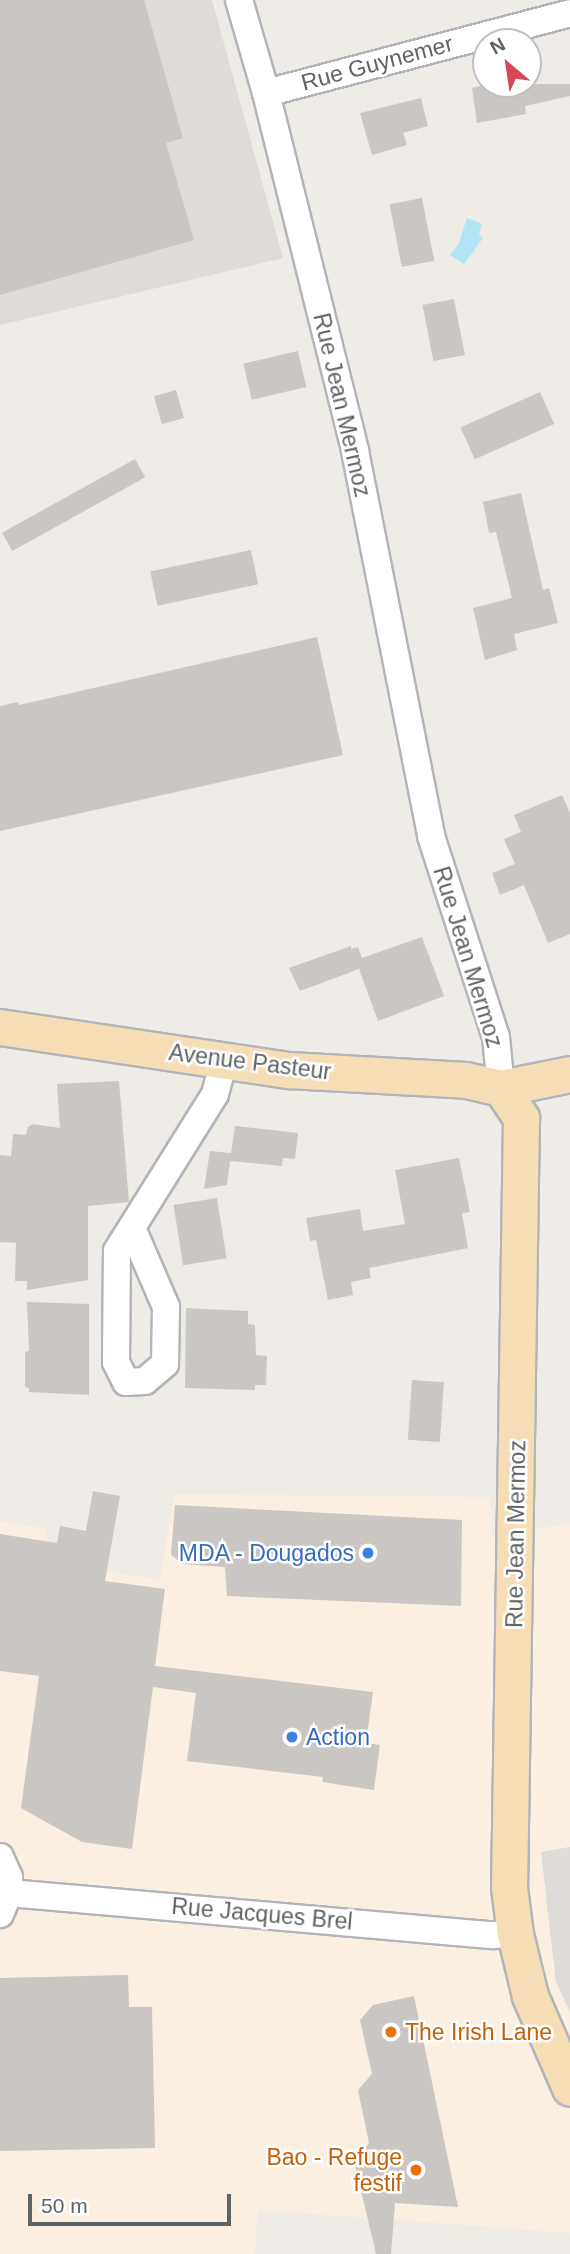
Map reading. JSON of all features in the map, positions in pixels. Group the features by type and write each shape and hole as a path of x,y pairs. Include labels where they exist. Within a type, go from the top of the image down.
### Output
{"main road":[{"name":"Avenue Pasteur","path":"0,1027 289,1070 466,1080 501,1088"},
{"path":"501,1088 570,1074"},
{"name":"Rue Jean Mermoz","path":"501,1088 521,1118 509,1887 515,1934 530,1996 570,2088"}],"street":[{"name":"Rue Jean Mermoz","path":"239,0 266,93 355,451 431,836 496,1037 501,1088"},
{"name":"Rue Guynemer","path":"266,93 570,13"},
{"path":"132,1228 166,1307 165,1364 145,1381 126,1382 116,1362 117,1251 215,1094 224,1060"},
{"path":"0,1857 9,1877 5,1904"},
{"name":"Rue Jacques Brel","path":"5,1904 493,1935 515,1934"}],"shaded area":[{"path":"0,0 212,0 283,258 0,325"},
{"path":"174,1494 490,1497 493,1537 570,1523 570,1847 541,1853 556,1982 570,2012 570,2233 258,2210 255,2254 0,2254 0,1521 45,1528 51,1561 160,1580"},
{"path":"570,1847 570,2012 556,1982 541,1852"}],"water":[{"path":"467,218 482,224 479,235 483,238 464,264 450,255 459,243"}],"building":[{"path":"0,0 144,0 183,138 166,143 194,240 0,295"},
{"path":"542,84 570,84 570,96 525,106 526,114 477,123 473,98 542,98"},
{"path":"421,98 428,126 403,133 407,145 372,155 360,113"},
{"path":"422,198 434,261 402,267 390,204"},
{"path":"454,299 465,355 433,361 423,305"},
{"path":"298,351 306,387 252,400 243,364"},
{"path":"176,390 184,418 162,424 154,396"},
{"path":"540,392 554,424 475,459 461,427"},
{"path":"135,459 145,477 12,551 2,533"},
{"path":"521,493 543,590 549,588 558,623 514,634 517,650 485,660 473,608 512,598 496,532 489,533 483,502"},
{"path":"251,550 258,584 158,606 150,571"},
{"path":"317,637 343,755 0,831 0,706 18,702 19,705"},
{"path":"562,795 570,813 570,934 548,943 524,885 500,895 492,873 515,864 504,839 521,832 514,815"},
{"path":"422,937 444,996 378,1021 359,969 300,991 289,968 351,946 351,949 358,947 362,958"},
{"path":"119,1081 129,1202 88,1206 88,1280 27,1290 27,1281 15,1281 16,1243 0,1242 0,1155 11,1156 13,1134 26,1135 28,1127 33,1124 60,1128 57,1084"},
{"path":"235,1126 298,1133 295,1159 283,1158 282,1166 230,1161 227,1185 204,1189 210,1151 231,1153"},
{"path":"459,1158 470,1212 462,1213 468,1248 369,1268 371,1278 351,1282 353,1295 328,1300 316,1240 310,1241 306,1218 360,1209 363,1231 405,1224 395,1170"},
{"path":"217,1198 227,1258 183,1265 174,1205"},
{"path":"27,1302 89,1304 89,1395 29,1392 29,1388 25,1387 25,1352 29,1351"},
{"path":"186,1308 248,1311 248,1324 255,1325 256,1355 267,1356 266,1385 255,1385 255,1390 185,1388"},
{"path":"412,1380 444,1382 440,1442 408,1440"},
{"path":"93,1491 120,1496 105,1581 165,1589 155,1666 373,1692 366,1743 380,1745 374,1790 322,1782 323,1777 187,1761 196,1693 153,1687 132,1849 82,1842 21,1808 39,1676 0,1671 0,1534 57,1543 60,1526 86,1531"},
{"path":"175,1505 462,1520 461,1606 227,1596 225,1567 183,1564 171,1555"},
{"path":"128,1975 129,2007 152,2007 155,2148 0,2151 0,1978"},
{"path":"414,1996 458,2207 395,2203 391,2254 376,2254 354,2161 369,2143 358,2090 372,2074 360,2020 373,2005"}],"place":[{"name":"MDA - Dougados","path":"368,1553"},
{"name":"Action","path":"292,1737"},
{"name":"The Irish Lane","path":"391,2032"},
{"name":"Bao - Refuge festif","path":"416,2170"}]}
